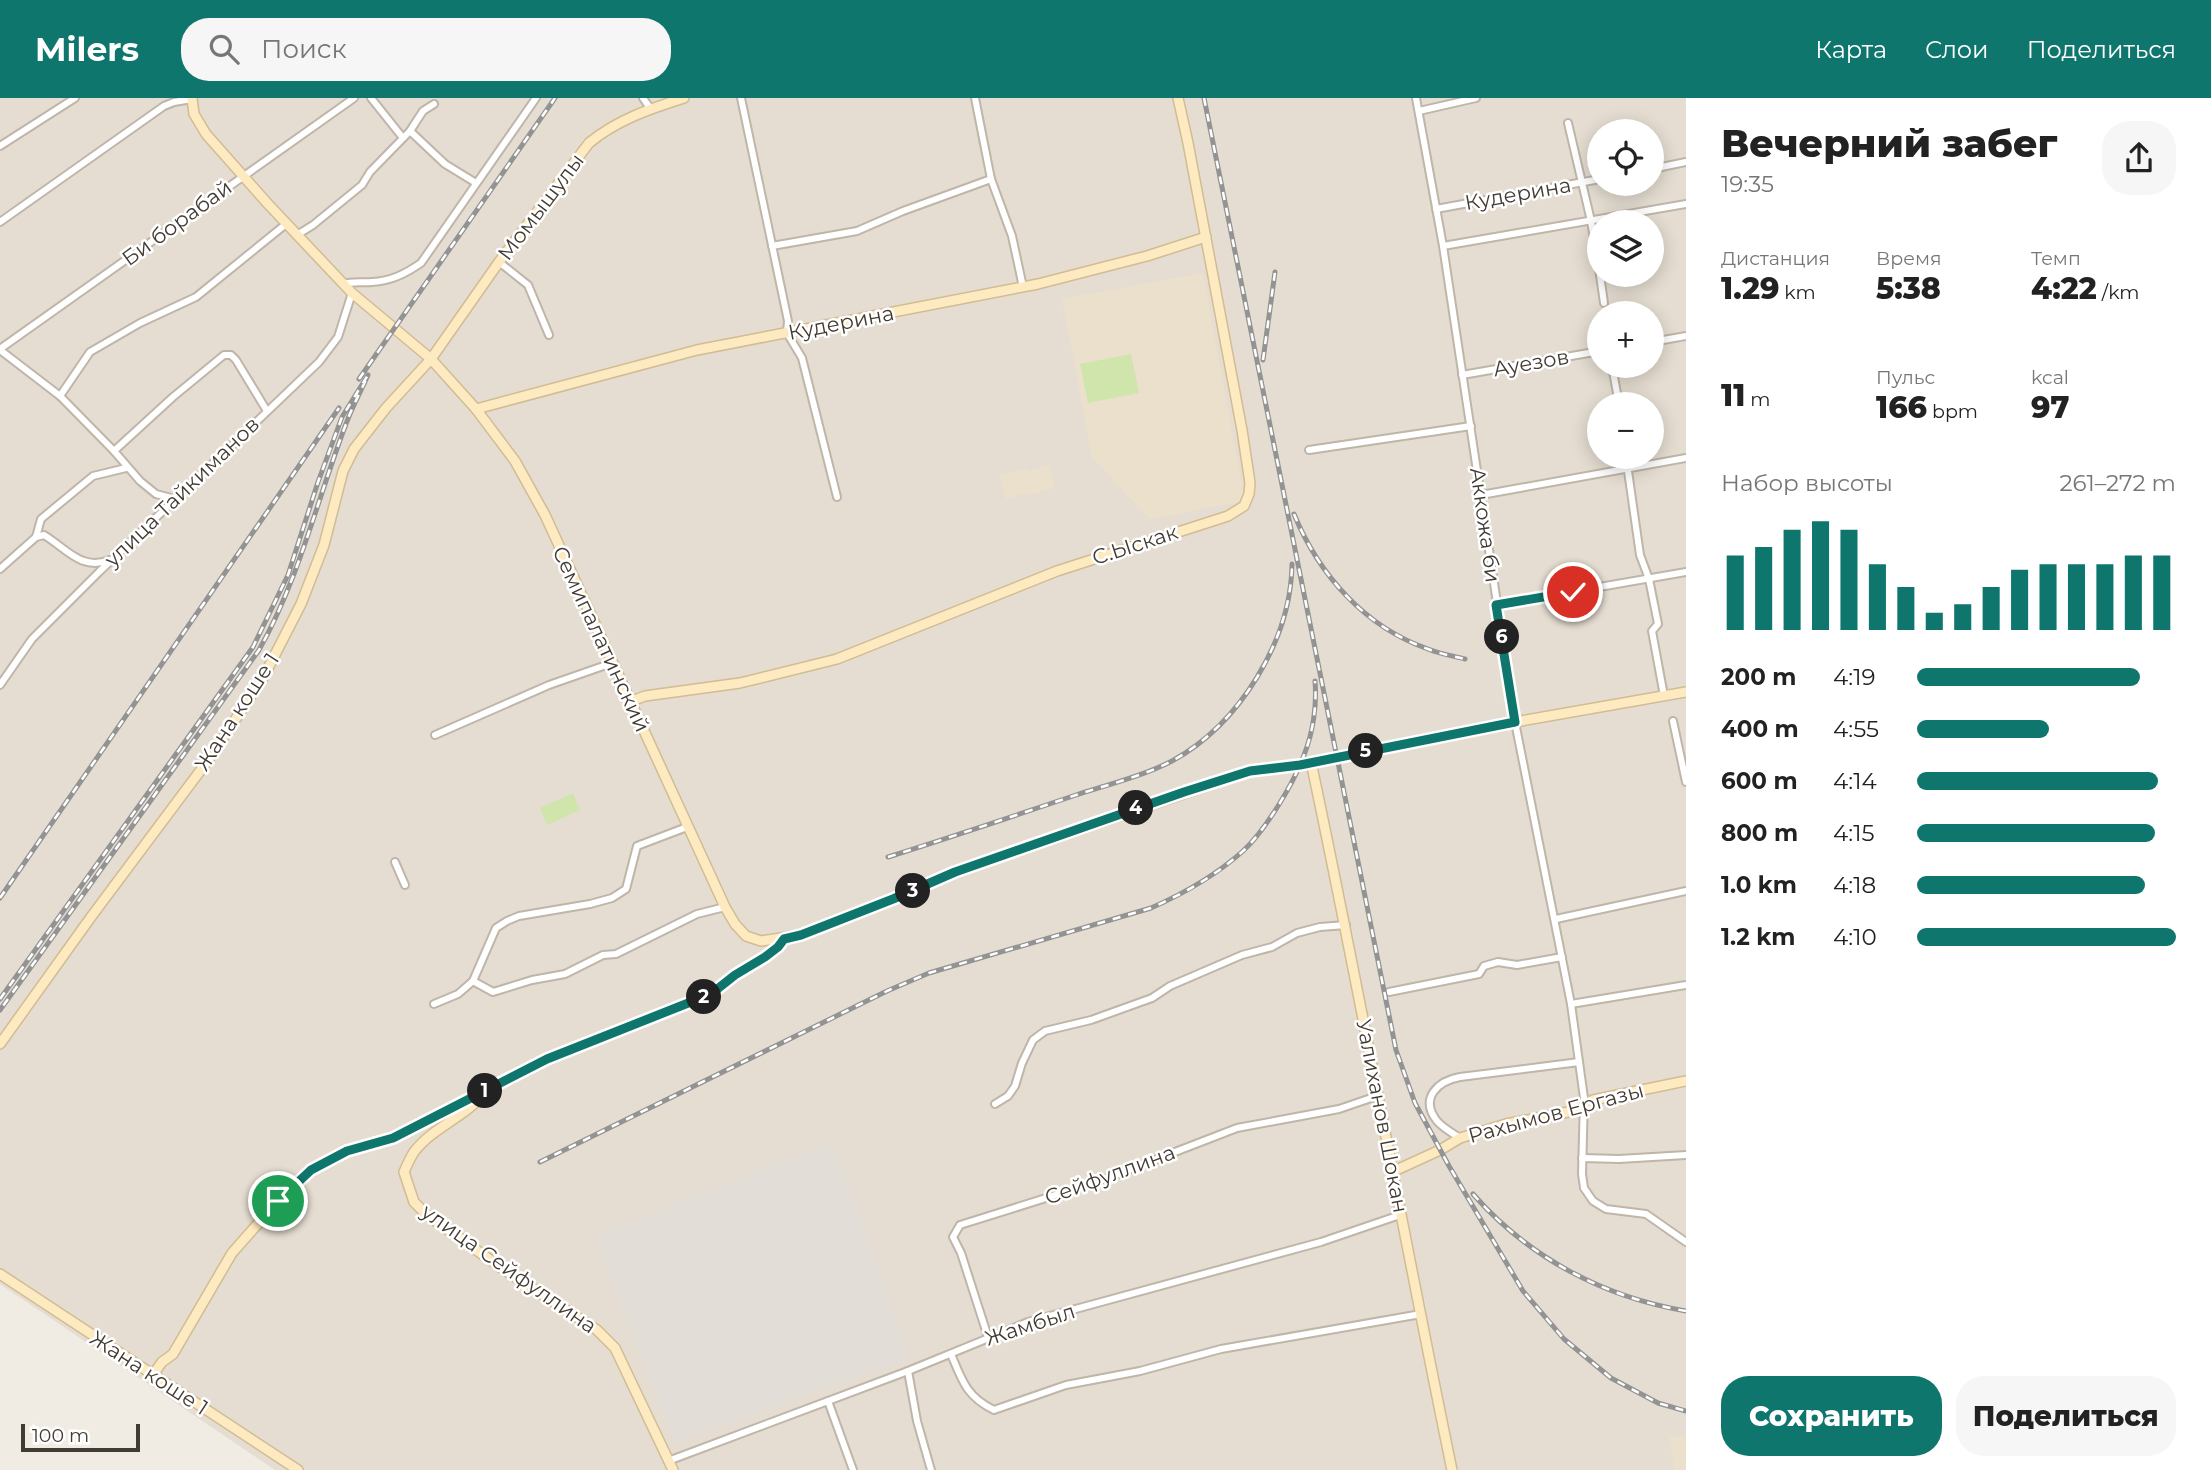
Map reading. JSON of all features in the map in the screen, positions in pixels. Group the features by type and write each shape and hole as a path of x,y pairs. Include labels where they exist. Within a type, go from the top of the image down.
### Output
{"street":[{"path":"0,146 75,98"},
{"name":"Би борабай","path":"0,350 354,98"},
{"path":"371,98 403,138"},
{"path":"343,284 352,281 383,281 403,276 421,263 536,98"},
{"path":"643,98 650,108"},
{"name":"Момышулы","path":"431,359 499,262 589,144 604,131 650,108 684,98"},
{"path":"741,98 788,321 787,333 803,358 836,497"},
{"path":"975,98 991,179 1012,236 1023,287"},
{"name":"С.Ыскак","path":"629,702 645,695 740,683 837,660 1057,571 1237,512 1244,506 1250,483 1178,98"},
{"name":"Аккожа би","path":"1416,98 1443,247 1515,722 1571,1004 1584,1106 1584,1188 1593,1201 1606,1209 1646,1214 1686,1242"},
{"path":"1419,111 1476,98"},
{"path":"0,222 164,106 189,99"},
{"name":"Семипалатинский","path":"189,99 199,124 242,176 352,293 431,359 476,409 515,461 545,515 725,907 746,936 761,941 784,939"},
{"path":"297,235 362,185 370,172 410,131 424,111 434,104"},
{"path":"1568,123 1588,210"},
{"path":"410,131 446,164 476,183"},
{"path":"1664,167 1686,162"},
{"path":"772,246 857,231 991,179"},
{"name":"Кудерина","path":"1436,209 1587,182"},
{"name":"Кудерина","path":"1650,210 1686,204"},
{"name":"Кудерина","path":"1443,247 1587,221"},
{"path":"60,396 90,352 140,323 196,297 286,224"},
{"name":"Кудерина","path":"476,409 697,351 1023,287 1147,256 1206,237"},
{"path":"499,262 528,285 549,335"},
{"name":"улица Тайкиманов","path":"0,685 32,639 319,362 338,337 352,293"},
{"path":"1664,340 1686,336"},
{"path":"0,350 60,396 127,468 156,494 175,499"},
{"name":"Ауезов","path":"1462,375 1587,353"},
{"path":"114,451 224,355 231,355 236,360 267,411"},
{"name":"Жана коше 1","path":"0,1044 209,760 263,678 301,604 324,545 342,471 354,449 386,408 431,359"},
{"path":"1309,450 1471,426"},
{"path":"1481,495 1686,458"},
{"path":"36,537 41,519 93,476 127,468"},
{"path":"1627,470 1640,555 1649,579 1658,624 1652,631 1664,696"},
{"path":"0,569 36,537 44,535 82,561 99,564 115,558"},
{"path":"1496,605 1686,572"},
{"path":"435,735 549,685 612,663"},
{"path":"784,939 882,904 955,872 1250,771 1686,692"},
{"path":"1673,721 1686,782"},
{"name":"Уалиханов Шокан","path":"1311,762 1346,925 1377,1096 1452,1470"},
{"path":"434,1004 458,994 473,981 496,928 519,916 612,898 626,889 637,846 687,827"},
{"path":"395,862 405,884"},
{"path":"1556,919 1686,891"},
{"path":"473,981 493,992 565,974 603,955 616,954 697,914 725,907"},
{"path":"995,1104 1008,1096 1016,1086 1032,1040 1045,1031 1091,1020 1152,998 1170,986 1242,955 1272,947 1297,933 1320,927 1346,925"},
{"name":"улица Сейфуллина","path":"152,1376 162,1362 173,1354 241,1242 311,1170 347,1151 393,1138 547,1059 711,994 772,952 784,939"},
{"path":"1389,992 1479,974 1484,966 1498,962 1517,965 1562,957"},
{"path":"1571,1004 1686,985"},
{"path":"1460,1138 1436,1119 1431,1107 1432,1093 1441,1082 1460,1077 1579,1062"},
{"name":"Рахымов Ергазы","path":"1392,1172 1460,1138 1506,1125 1558,1116 1593,1100 1686,1081"},
{"name":"улица Сейфуллина","path":"488,1089 474,1106 426,1139 413,1153 404,1172 414,1202 427,1215 503,1269 597,1330 615,1348 671,1465"},
{"name":"Сейфуллина","path":"988,1337 961,1253 953,1237 960,1225 1100,1181 1237,1128 1339,1109 1377,1096"},
{"path":"1582,1158 1686,1156"},
{"name":"Жамбыл","path":"671,1465 1028,1322 1321,1242 1400,1214"},
{"name":"Жана коше 1","path":"0,1274 298,1470"},
{"path":"951,1354 965,1386 976,1401 994,1410 1066,1385 1140,1371 1233,1346 1421,1314"},
{"path":"908,1371 917,1421 932,1470"},
{"path":"828,1401 853,1470"}],"shaded area":[{"path":"0,98 1686,98 1686,1470 275,1470 0,1284"},
{"path":"1203,273 1245,501 1149,519 1092,457 1062,299"},
{"path":"1049,465 1055,487 1006,499 999,476"},
{"path":"833,1141 909,1359 674,1441 594,1236"},
{"path":"1686,1436 1686,1470 1675,1470 1669,1438"}],"green space":[{"path":"1131,354 1139,393 1088,403 1080,364"},
{"path":"573,793 580,810 547,825 540,808"}],"railway":[{"path":"359,379 555,98"},
{"path":"1204,98 1396,1050 1415,1103 1523,1291 1564,1339 1611,1378 1658,1403 1686,1411"},
{"path":"1263,360 1275,272"},
{"path":"0,999 253,647 288,575 342,417 368,375 346,424 285,595 259,650 0,1010"},
{"path":"0,898 339,408"},
{"path":"1294,514 1304,536 1331,578 1365,613 1405,639 1433,651 1465,659"},
{"path":"888,857 1137,776 1172,761 1197,745 1240,702 1272,650 1289,593 1292,564"},
{"path":"540,1162 887,991 929,973 1151,908 1199,883 1222,868 1252,842 1286,792 1310,738 1315,709 1315,681"},
{"path":"1473,1194 1518,1237 1569,1271 1625,1296 1686,1311"}],"route":[{"path":"278,1201 311,1170 347,1151 393,1138 547,1059 711,994 735,975 765,957 784,939 801,935 893,899 955,872 1250,771 1300,765 1515,722 1496,605 1573,592"}]}
